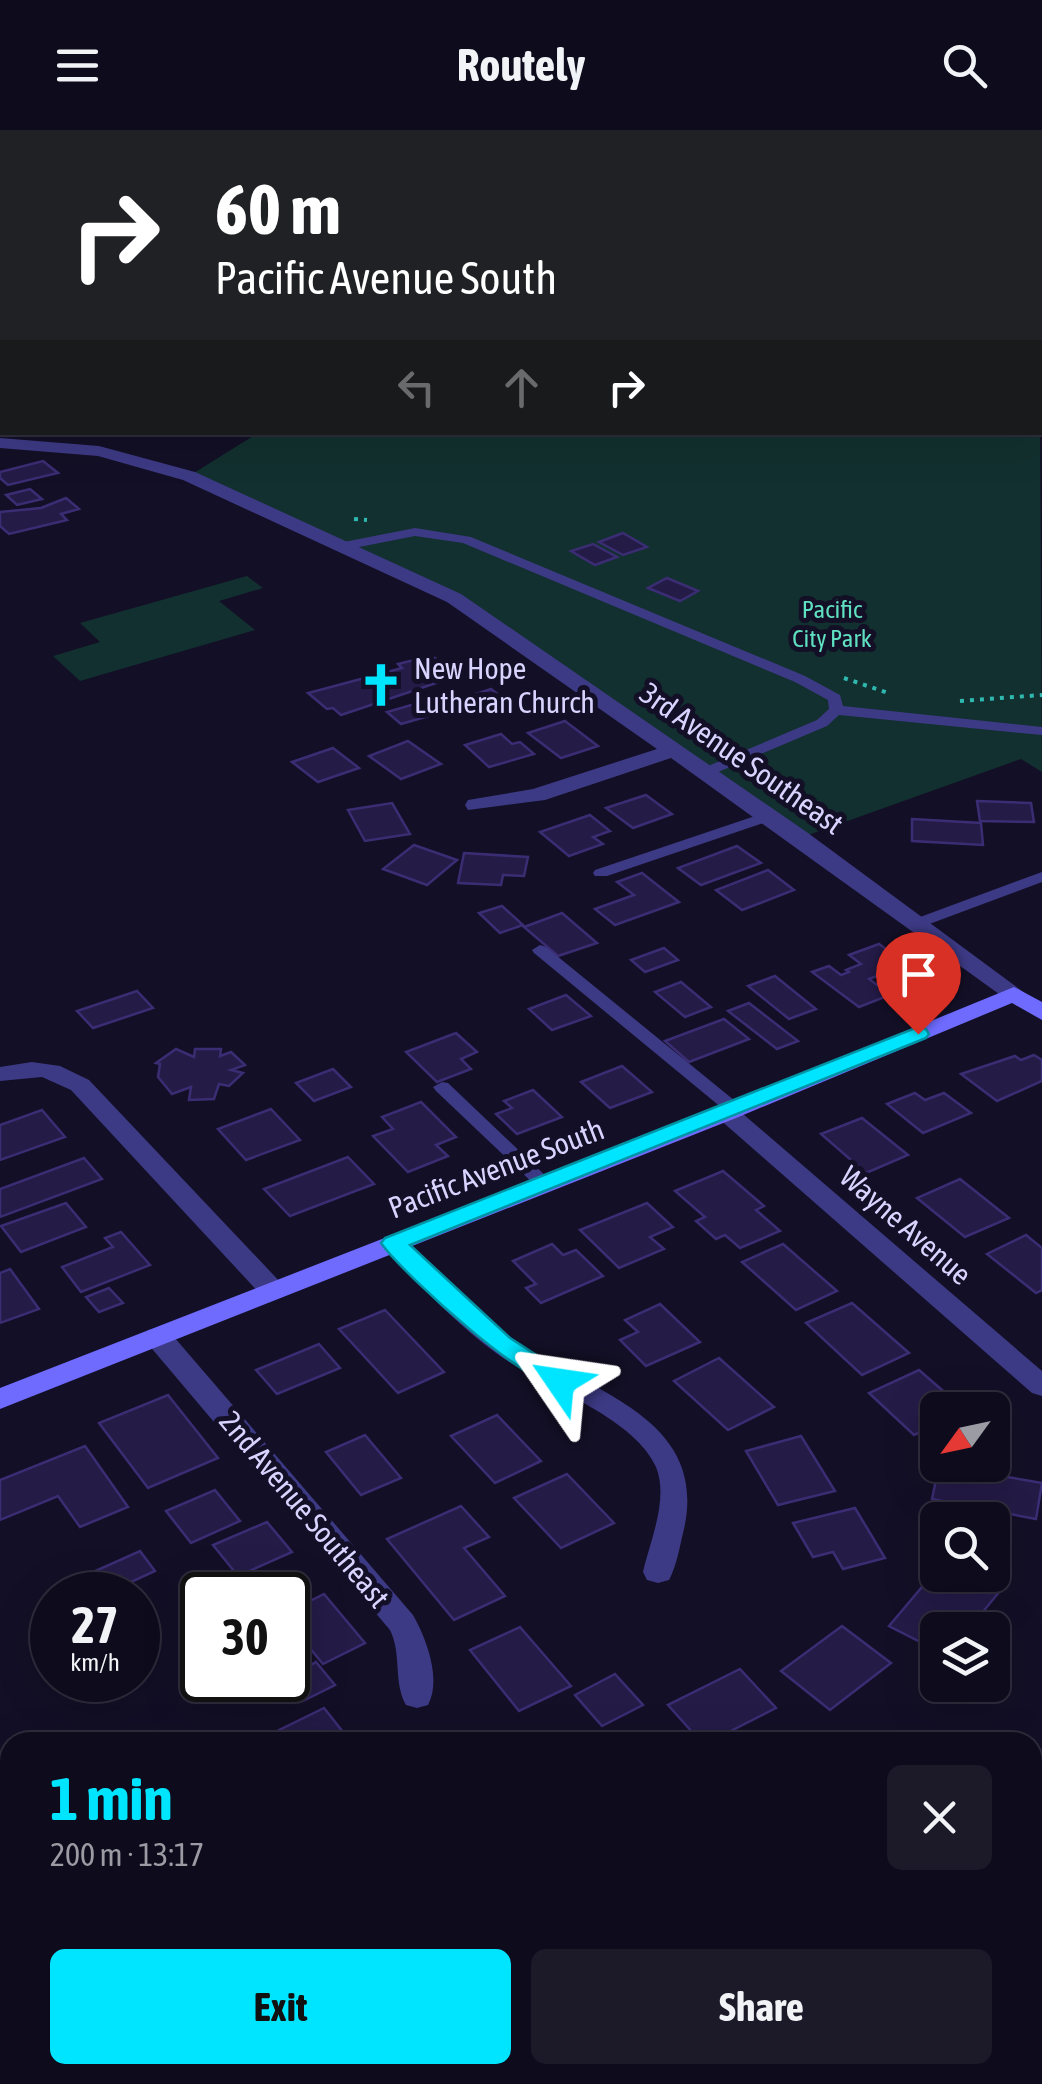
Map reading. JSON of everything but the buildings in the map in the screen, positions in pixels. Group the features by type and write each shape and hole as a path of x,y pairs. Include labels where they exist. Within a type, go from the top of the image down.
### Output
{"street":[{"name":"3rd Avenue Southeast","path":"0,443 76,448 140,460 230,493 454,598 770,816 1042,1013"},
{"path":"476,805 537,795 674,750"},
{"name":"Pacific Avenue South","path":"0,1399 730,1111 1014,994"},
{"path":"0,1074 27,1067 47,1069 80,1085 273,1291"},
{"name":"Wayne Avenue","path":"730,1111 1042,1386"},
{"path":"394,1243 502,1344 628,1421 655,1444 670,1466 674,1489 658,1572"},
{"name":"2nd Avenue Southeast","path":"158,1337 402,1623 412,1642 416,1696"}],"lane":[{"path":"344,546 416,532 466,540 800,679 835,698 836,710"},
{"path":"706,772 811,729 836,710 1042,730"},
{"path":"601,874 770,816"},
{"path":"918,924 1042,877"},
{"path":"540,950 730,1111"},
{"path":"442,1087 544,1184"}],"green space":[{"name":"Pacific City Park","path":"255,435 1040,435 1042,772 1021,759 800,838 454,598 189,476"},
{"path":"247,576 263,588 219,601 255,630 80,681 53,656 100,642 80,623"}],"place":[{"name":"New Hope Lutheran Church","path":"381,685"}],"route":[{"path":"560,1382 502,1344 394,1243 918,1034"}]}
